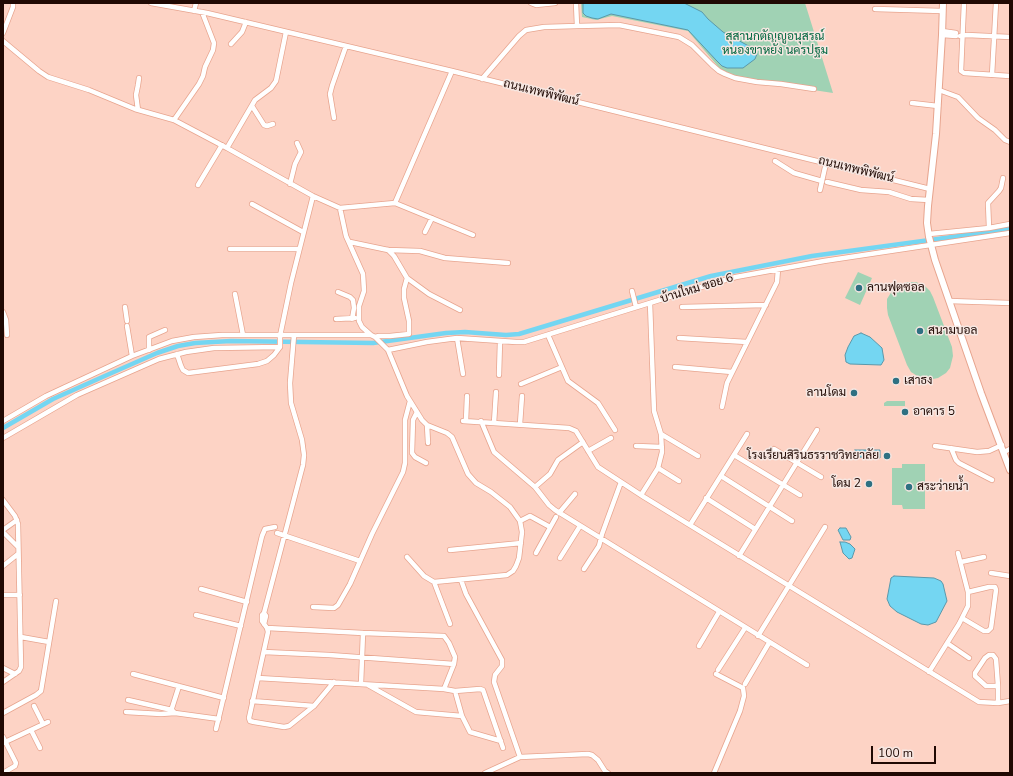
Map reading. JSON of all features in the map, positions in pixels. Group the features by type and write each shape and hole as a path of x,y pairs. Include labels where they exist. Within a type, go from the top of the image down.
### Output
{"main road":[{"path":"943,3 938,106 927,223 929,239 981,393 1005,449 1010,470"}],"street":[{"path":"3,33 13,7 13,3"},
{"name":"ถนนเทพพิพัฒน์","path":"151,3 202,12 452,71 930,189"},
{"path":"194,11 196,3"},
{"path":"531,3 536,5 555,3"},
{"path":"576,3 577,26"},
{"path":"964,3 961,35 962,72 1010,76"},
{"path":"992,75 996,3"},
{"path":"875,9 942,11"},
{"path":"174,120 199,84 213,50 214,43 202,12"},
{"path":"231,44 242,32 246,22"},
{"path":"482,79 526,30 544,27 619,25 679,37 692,45 719,71 735,78 814,89"},
{"path":"228,148 252,106 260,95 271,88 276,81 286,32"},
{"path":"942,33 1010,37"},
{"path":"3,41 39,72 48,77 88,90 138,110 174,120 228,148 290,184 340,208 395,203 473,235"},
{"path":"334,118 330,97 332,86 346,46"},
{"path":"395,203 452,71"},
{"path":"138,110 136,95 139,78"},
{"path":"939,90 958,97 978,118 995,130 1005,140 1010,142"},
{"path":"912,103 938,106"},
{"path":"252,106 264,125 267,126 273,124"},
{"path":"290,184 295,164 301,152 297,143"},
{"path":"198,185 222,145"},
{"path":"775,161 794,173 824,181 861,190 890,192 911,200 929,200"},
{"path":"820,190 824,181 826,163"},
{"path":"989,228 988,202 1001,188 1003,178"},
{"path":"177,354 180,366 183,370 192,373 267,362 274,356 280,346 280,337 299,249 313,196"},
{"path":"252,204 304,232"},
{"path":"340,208 344,228 360,267 363,280 364,291 359,306 359,318 362,327 388,350 410,401 427,425 447,433 452,437 468,474 476,483 491,492 510,507 520,520 522,532 519,558 516,566 510,573 503,576 434,582 424,576 407,557"},
{"path":"425,232 432,218"},
{"path":"929,239 1010,224"},
{"name":"บ้านใหม่ ซอย 6","path":"388,350 457,338 524,342 635,305 650,303 711,284 929,239 1010,233"},
{"path":"350,242 388,250 416,250 445,258 508,263"},
{"path":"230,249 299,249"},
{"path":"388,250 394,256 408,278 429,294 460,310"},
{"path":"722,407 727,383 777,282 778,269"},
{"path":"3,421 46,396 132,356 172,341 194,337 243,335 293,338 377,339 379,336 409,334 410,321 404,298 404,289 408,278"},
{"path":"632,290 635,305"},
{"path":"338,292 350,297 353,300 354,308 352,318"},
{"path":"235,294 243,335"},
{"path":"949,301 1010,303"},
{"path":"641,495 658,468 662,458 661,434 654,406 650,303"},
{"path":"682,308 766,305"},
{"path":"125,307 132,356"},
{"path":"3,312 7,335"},
{"path":"336,320 359,318"},
{"path":"149,350 149,337 165,330"},
{"path":"548,335 570,383 598,403 614,430"},
{"path":"293,338 291,402 302,440 304,455 301,476 264,613 262,615 262,621 268,632 248,716 250,721 284,727 294,723 314,706 334,682"},
{"path":"457,338 463,374"},
{"path":"679,338 747,342"},
{"path":"499,374 500,341"},
{"path":"3,438 77,395 159,359 177,354 214,348 280,346"},
{"path":"521,384 562,367"},
{"path":"675,367 732,372"},
{"path":"494,423 496,392"},
{"path":"467,396 465,421 569,428 576,431 598,467 739,556 979,702 998,703 1010,701"},
{"path":"520,424 522,396"},
{"path":"313,607 334,608 338,606 403,472 405,464 405,420 410,401"},
{"path":"417,412 413,420 412,452 414,458 426,463"},
{"path":"481,421 494,452 535,487 558,515 601,538 769,643 807,665"},
{"path":"427,425 428,443"},
{"path":"739,556 817,430"},
{"path":"661,434 698,456"},
{"path":"690,525 747,434"},
{"path":"588,451 611,438"},
{"path":"535,487 550,474 558,460 583,442"},
{"path":"636,446 662,447"},
{"path":"935,446 984,452 1005,449"},
{"path":"951,448 956,460 959,463 992,480"},
{"path":"774,449 821,477"},
{"path":"734,455 800,495"},
{"path":"658,468 679,481"},
{"path":"721,476 792,521"},
{"path":"584,569 597,551 621,482"},
{"path":"536,553 550,527 575,494"},
{"path":"706,498 755,529"},
{"path":"3,500 17,520 21,637 21,667 19,671 3,682"},
{"path":"520,520 530,516 550,527"},
{"path":"17,520 3,531 18,547"},
{"path":"560,558 580,526"},
{"path":"758,636 825,527"},
{"path":"216,729 262,536 265,530 268,528 286,533 360,561"},
{"path":"450,550 521,543"},
{"path":"929,672 968,606 968,592 958,553"},
{"path":"3,566 18,554"},
{"path":"961,562 984,557"},
{"path":"991,573 1010,576"},
{"path":"460,580 502,660 502,666 495,674 494,682 520,757"},
{"path":"434,582 450,624"},
{"path":"962,618 984,631 988,631 991,628 996,590 995,587 968,592"},
{"path":"201,590 247,602"},
{"path":"3,595 20,595"},
{"path":"3,713 40,692 56,601"},
{"path":"699,646 719,612"},
{"path":"196,615 241,626"},
{"path":"266,626 363,633 444,636 454,657 454,664 444,689"},
{"path":"714,773 740,711 744,696 743,688 717,672 745,628"},
{"path":"361,684 363,633"},
{"path":"21,637 50,642"},
{"path":"745,684 769,643"},
{"path":"947,643 969,658"},
{"path":"264,652 454,664"},
{"path":"998,686 986,686 975,676 975,673 985,658 990,655 993,655 996,659 998,686 998,703"},
{"path":"3,668 15,674"},
{"path":"133,674 224,698"},
{"path":"258,678 444,689 455,691 482,690 503,748"},
{"path":"368,685 416,712 462,716"},
{"path":"172,712 179,686"},
{"path":"455,691 462,716 470,732 501,741"},
{"path":"128,700 172,712 219,719"},
{"path":"252,701 314,706"},
{"path":"34,706 43,724"},
{"path":"126,712 172,712"},
{"path":"3,773 16,764 4,741 48,722"},
{"path":"31,730 40,748"},
{"path":"485,773 520,757 588,754 592,755 598,760 608,773"}],"green space":[{"name":"สุสานกตัญญูอนุสรณ์ หนองขาหยั่ง นครปฐม","path":"581,3 805,3 833,93 734,77 721,70 688,31 612,16 596,20 582,17"},
{"name":"ลานฟุตซอล","path":"858,272 872,278 860,305 845,298"},
{"name":"สนามบอล","path":"908,282 916,282 925,286 930,291 952,347 953,356 950,368 946,373 938,378 928,380 922,379 911,372 888,315 887,299 892,291 899,285"},
{"path":"887,401 905,401 905,406 884,406 884,403"},
{"name":"สระว่ายน้ำ","path":"902,464 925,464 925,509 903,509 902,505 892,505 892,468 902,468"}],"water":[{"path":"583,3 684,3 702,12 723,32 756,50 757,54 755,59 743,68 727,68 722,66 688,30 611,14 598,19 592,18 583,13"},
{"path":"861,333 870,337 882,348 884,360 881,365 850,364 846,362 845,355 848,347 854,336"},
{"path":"855,450 880,450 880,458 858,457"},
{"path":"840,528 846,528 851,537 850,540 843,540 838,530"},
{"path":"840,542 850,544 855,549 852,558 849,559 843,553"},
{"path":"894,576 934,578 941,581 947,601 936,622 928,625 921,624 897,612 890,606 887,599 891,578"}],"waterway":[{"path":"3,428 53,399 157,353 178,346 195,343 231,341 373,343 446,333 465,332 506,335 519,334 711,276 812,256 1010,228"}],"place":[{"name":"ลานฟุตซอล","path":"859,288"},
{"name":"สนามบอล","path":"920,331"},
{"name":"เสาธง","path":"896,381"},
{"name":"ลานโดม","path":"854,393"},
{"name":"อาคาร 5","path":"905,412"},
{"name":"โรงเรียนสิรินธรราชวิทยาลัย","path":"887,456"},
{"name":"โดม 2","path":"869,484"},
{"name":"สระว่ายน้ำ","path":"909,487"}]}
